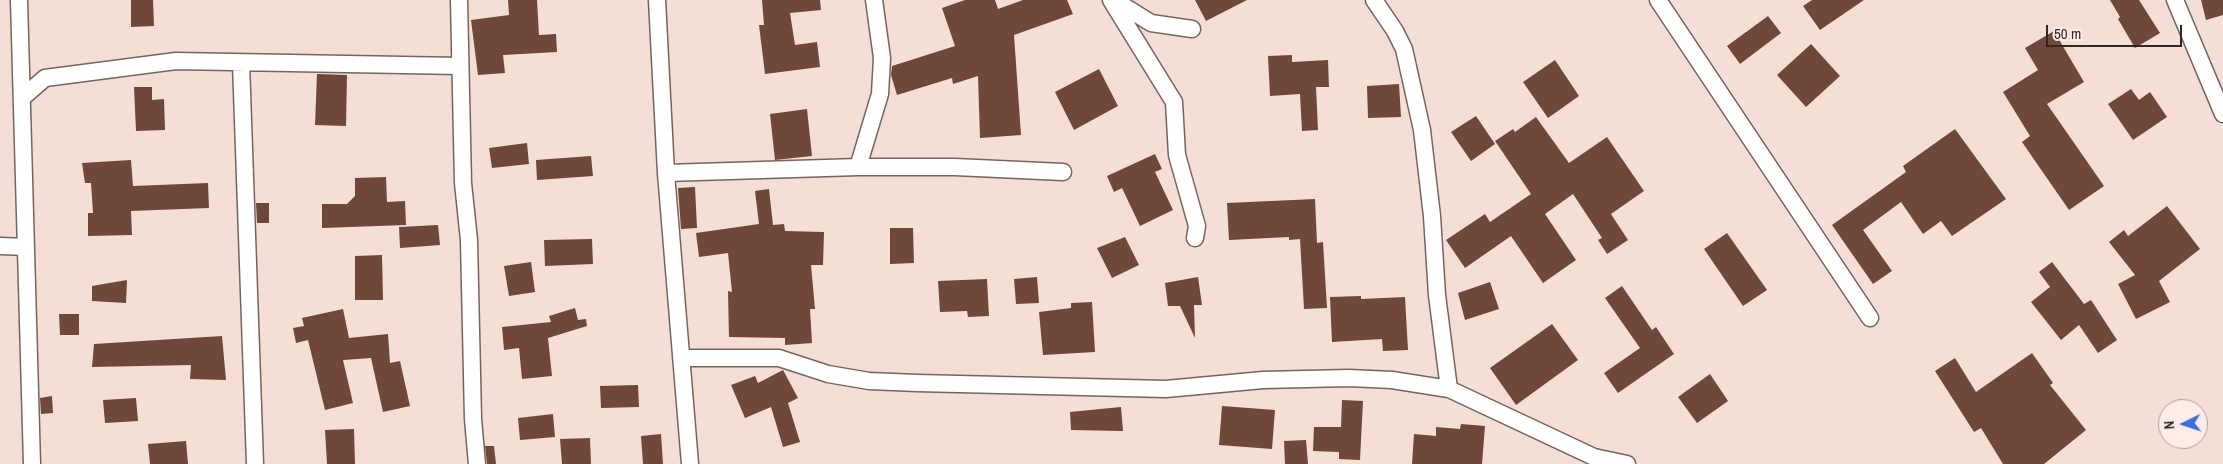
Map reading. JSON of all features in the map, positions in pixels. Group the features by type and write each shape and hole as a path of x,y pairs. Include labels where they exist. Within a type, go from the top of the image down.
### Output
{"street":[{"path":"19,0 32,464"},
{"path":"458,0 463,183 469,240 473,419 476,464"},
{"path":"657,0 666,173 690,464"},
{"path":"858,167 880,94 882,58 874,0"},
{"path":"1112,0 1151,24 1192,29"},
{"path":"1112,0 1174,102 1177,155 1197,226 1194,238"},
{"path":"1374,0 1395,31 1404,49 1422,130 1432,216 1437,295 1449,389"},
{"path":"1658,0 1870,318"},
{"path":"2175,0 2223,114"},
{"path":"22,98 45,78 176,61 460,66"},
{"path":"241,63 255,464"},
{"path":"666,173 858,167 955,167 1063,172"},
{"path":"0,246 26,247"},
{"path":"681,358 779,358 828,374 869,381 907,383 1166,389 1264,380 1349,378 1392,380 1449,389 1589,460 1627,464"}],"building":[{"path":"131,0 153,0 154,26 131,27"},
{"path":"508,0 537,0 539,35 556,34 557,52 503,55 505,73 478,75 471,20 509,15"},
{"path":"762,0 820,0 821,10 790,13 795,45 817,42 820,67 765,74 759,25 764,25"},
{"path":"965,0 995,0 998,9 1023,0 1067,0 1073,14 1014,35 1021,135 980,138 978,76 953,84 952,78 897,95 891,75 892,66 955,46 942,8"},
{"path":"1195,0 1247,0 1206,21"},
{"path":"1812,0 1864,0 1820,30 1803,6"},
{"path":"2110,0 2139,0 2160,33 2135,48 2118,19 2120,17"},
{"path":"2201,0 2223,0 2223,15 2206,20"},
{"path":"1768,16 1781,33 1740,64 1727,46"},
{"path":"2054,31 2084,82 2047,104 2104,186 2069,210 2022,142 2030,136 2003,92 2038,70 2025,48"},
{"path":"1811,44 1840,76 1806,107 1777,75"},
{"path":"1292,55 1292,62 1328,60 1329,87 1316,87 1318,130 1302,131 1300,94 1270,96 1268,56"},
{"path":"1555,60 1579,96 1548,118 1523,82"},
{"path":"1099,69 1118,106 1074,130 1055,92"},
{"path":"317,74 347,75 346,126 315,125"},
{"path":"1399,84 1401,117 1368,118 1367,86"},
{"path":"134,87 152,87 152,100 164,99 165,130 136,131"},
{"path":"2131,89 2139,100 2150,92 2167,117 2133,140 2108,104"},
{"path":"807,109 812,156 775,160 770,114"},
{"path":"1476,116 1495,144 1471,161 1451,132"},
{"path":"1536,117 1569,163 1607,137 1644,191 1611,214 1628,240 1607,254 1598,240 1602,238 1573,194 1545,214 1576,260 1543,283 1511,236 1465,268 1446,240 1485,214 1490,222 1531,194 1495,141 1513,129 1515,132"},
{"path":"1955,129 2006,199 1952,236 1941,221 1923,234 1901,202 1863,230 1892,271 1873,284 1832,225 1906,172 1903,166"},
{"path":"527,143 529,164 492,168 489,148"},
{"path":"1155,154 1162,169 1155,172 1173,210 1140,226 1122,188 1114,192 1107,176"},
{"path":"591,156 593,176 537,180 536,160"},
{"path":"131,160 133,186 208,183 209,208 131,211 132,235 88,236 88,213 93,213 91,183 85,183 82,163"},
{"path":"386,177 387,202 405,201 406,225 322,228 322,204 347,204 355,196 355,178"},
{"path":"695,187 697,228 681,229 678,188"},
{"path":"769,189 773,225 784,224 785,231 824,232 823,265 811,265 815,309 810,309 812,343 785,345 785,338 729,337 728,291 732,292 728,253 699,257 696,233 759,224 755,191"},
{"path":"1315,199 1317,243 1323,242 1327,308 1304,309 1300,239 1289,240 1289,237 1229,240 1227,203"},
{"path":"256,203 269,203 269,223 257,223"},
{"path":"2167,206 2200,249 2159,281 2170,302 2136,319 2118,284 2135,275 2109,242 2124,230 2128,236"},
{"path":"438,225 440,245 400,248 399,227"},
{"path":"890,228 913,228 914,263 890,264"},
{"path":"1727,233 1767,290 1743,306 1704,249"},
{"path":"1125,237 1139,265 1112,278 1097,248"},
{"path":"592,239 593,264 545,266 544,240"},
{"path":"382,255 383,300 355,300 355,256"},
{"path":"531,262 535,292 509,296 504,266"},
{"path":"2052,262 2084,304 2091,300 2117,340 2098,353 2079,325 2061,340 2031,302 2050,287 2039,272"},
{"path":"1037,277 1039,303 1016,304 1014,279"},
{"path":"1198,277 1202,305 1194,305 1195,338 1180,306 1168,306 1165,283"},
{"path":"987,279 989,316 968,317 967,311 940,312 938,281"},
{"path":"127,280 126,303 92,301 92,286"},
{"path":"1490,282 1499,309 1465,320 1458,293"},
{"path":"1622,286 1652,330 1656,327 1674,354 1618,393 1604,373 1640,348 1605,298"},
{"path":"1361,296 1361,299 1405,297 1408,350 1383,351 1382,339 1332,342 1330,297"},
{"path":"1092,302 1095,352 1043,355 1039,312 1071,308 1071,303"},
{"path":"575,308 578,320 586,319 587,326 548,338 552,376 522,379 519,348 504,350 502,327 551,322 549,316"},
{"path":"343,309 349,338 388,334 390,363 400,361 410,406 383,412 371,358 343,360 353,403 325,410 308,340 296,343 293,328 304,326 302,318"},
{"path":"59,314 79,314 79,335 60,335"},
{"path":"1552,324 1578,360 1516,405 1490,368"},
{"path":"222,336 226,380 190,379 191,365 92,367 94,344"},
{"path":"2032,353 2053,383 2050,385 2086,430 2044,464 2003,464 1981,428 1974,432 1935,371 1955,358 1976,392"},
{"path":"783,370 798,398 788,403 800,442 783,447 771,407 745,418 731,385 755,376 758,383"},
{"path":"1710,374 1728,401 1697,423 1678,397"},
{"path":"638,385 639,407 601,408 600,386"},
{"path":"52,396 53,413 41,414 40,398"},
{"path":"136,398 138,421 105,423 103,400"},
{"path":"1342,400 1363,401 1360,460 1339,459 1339,452 1313,451 1314,427 1341,427"},
{"path":"1222,406 1275,410 1272,449 1219,445"},
{"path":"1121,407 1123,431 1071,430 1070,412"},
{"path":"553,414 555,437 520,440 518,418"},
{"path":"1461,424 1485,426 1482,464 1412,464 1414,434 1436,436 1436,427 1460,429"},
{"path":"354,429 355,464 327,464 325,430"},
{"path":"661,434 663,464 643,464 641,436"},
{"path":"590,438 591,464 562,464 560,439"},
{"path":"1306,440 1308,464 1285,464 1284,441"},
{"path":"186,441 188,464 150,464 148,444"},
{"path":"485,446 494,446 496,464 487,464"}]}
